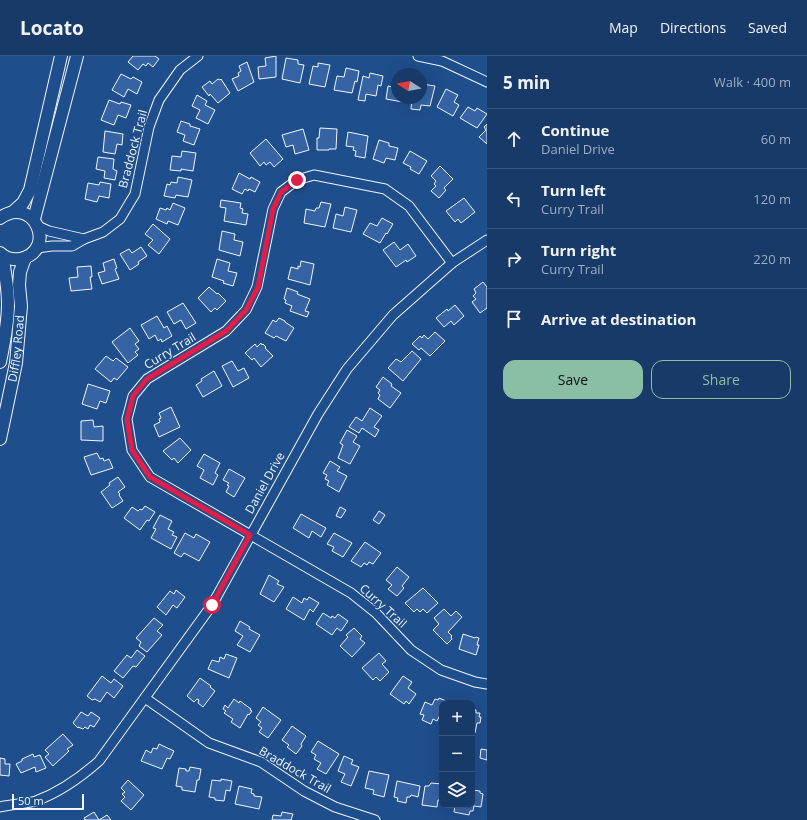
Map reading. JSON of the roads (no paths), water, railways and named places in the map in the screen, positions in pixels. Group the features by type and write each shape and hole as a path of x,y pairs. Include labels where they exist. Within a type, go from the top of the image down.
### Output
{"main road":[{"path":"13,212 23,204 30,190 61,56"},
{"path":"36,223 77,56"},
{"path":"0,218 6,214 21,212 28,215 36,223 40,233 40,241 37,248 32,254 25,258 17,260 1,254"},
{"name":"Diffley Road","path":"0,362 6,331 8,305 6,279 1,254"},
{"name":"Diffley Road","path":"0,439 16,363 21,306 19,285 20,272 25,258"}],"street":[{"name":"Braddock Trail","path":"37,248 48,246 72,246 84,238 103,232 120,219 135,194 149,127 159,100 180,70 198,56"},
{"path":"418,56 442,61 487,82"},
{"name":"Curry Trail","path":"452,263 409,206 385,189 314,175 297,180 281,192 273,209 258,287 246,310 226,331 147,379 133,396 127,419 132,450 150,477 351,593 376,613 411,650 441,670 474,682 487,684"},
{"name":"Braddock Trail","path":"36,223 49,231 84,238"},
{"name":"Daniel Drive","path":"3,805 36,801 80,778 99,761 212,605 318,414 346,369 393,315 452,263 487,240"},
{"name":"Braddock Trail","path":"145,698 209,743 261,762 304,791 335,807 375,820"}]}
